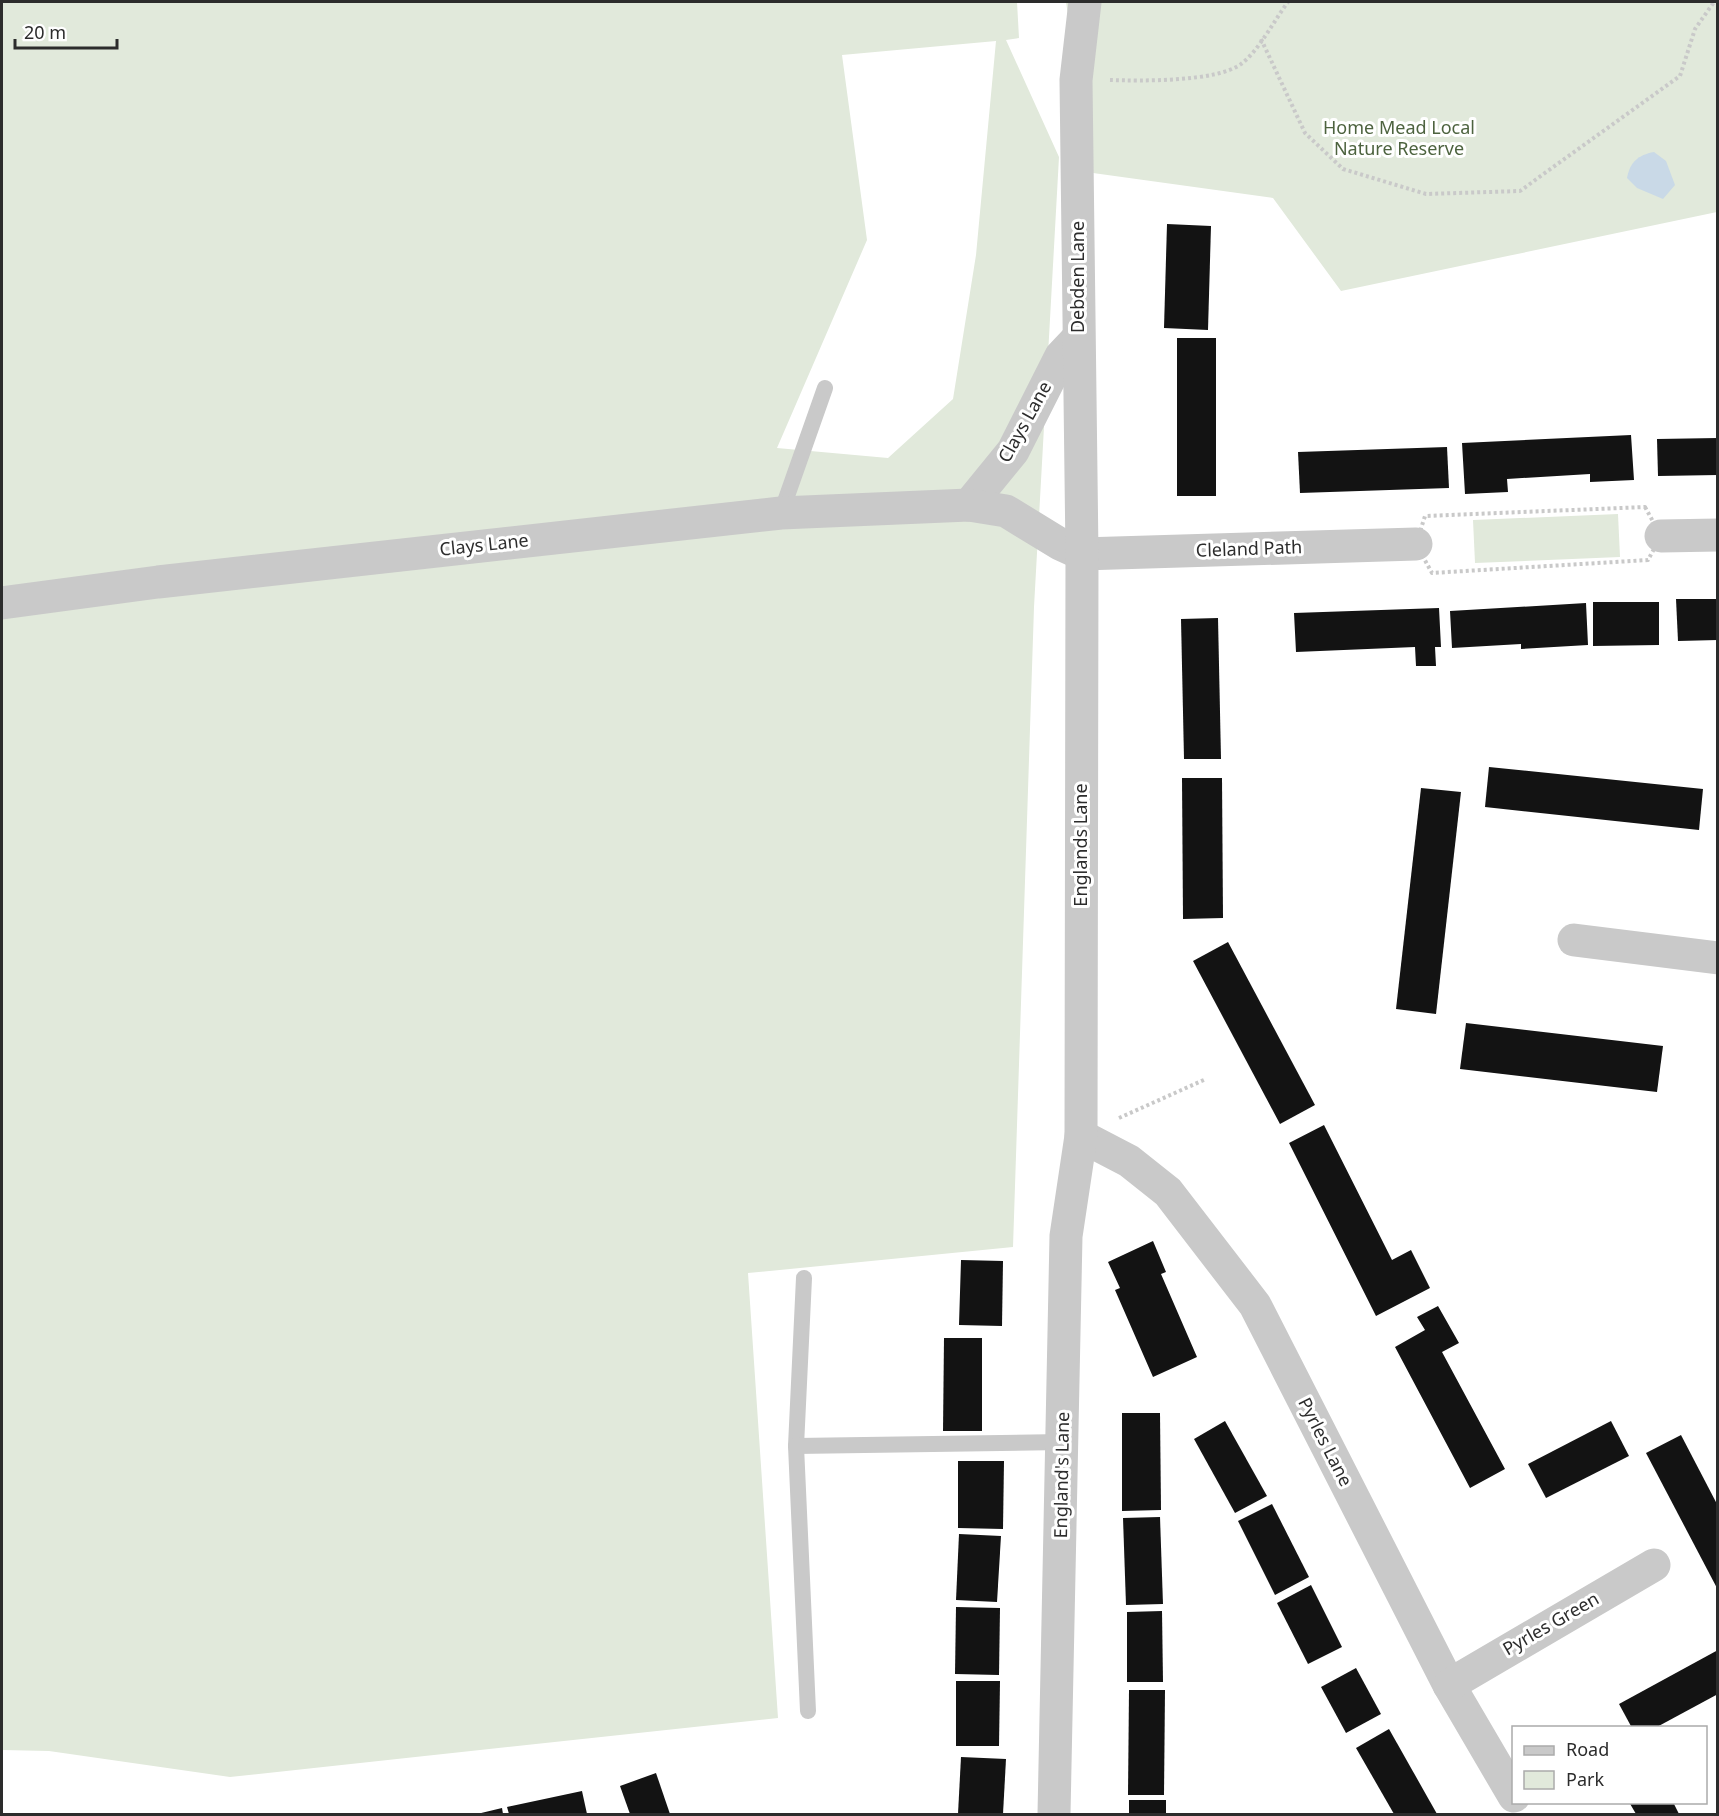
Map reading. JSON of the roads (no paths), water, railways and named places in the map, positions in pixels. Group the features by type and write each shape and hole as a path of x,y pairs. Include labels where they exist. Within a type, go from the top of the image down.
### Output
{"street":[{"name":"Debden Lane","path":"1082,554 1076,80 1085,2"},
{"name":"Clays Lane","path":"969,505 1013,451 1061,356 1078,338"},
{"name":"Clays Lane","path":"2,603 241,572 781,513 969,505 1006,511 1060,544 1082,554"},
{"path":"1661,536 1718,536"},
{"name":"Cleland Path","path":"1082,554 1416,544"},
{"name":"Englands Lane","path":"1081,1136 1082,554"},
{"path":"1574,940 1718,958"},
{"name":"England's Lane","path":"1054,1815 1066,1236 1081,1136"},
{"name":"Pyrles Lane","path":"1081,1136 1129,1161 1168,1192 1255,1305 1449,1685 1512,1793"},
{"name":"Pyrles Green","path":"1449,1685 1653,1565"}],"lane":[{"path":"781,513 825,388"},
{"path":"804,1278 796,1446 808,1711"},
{"path":"796,1446 1063,1442"}],"water":[{"path":"1654,152 1666,161 1675,185 1663,199 1637,188 1627,178 1636,160"}],"park label":[{"name":"Home Mead Local Nature Reserve","path":"1399,138"}]}
